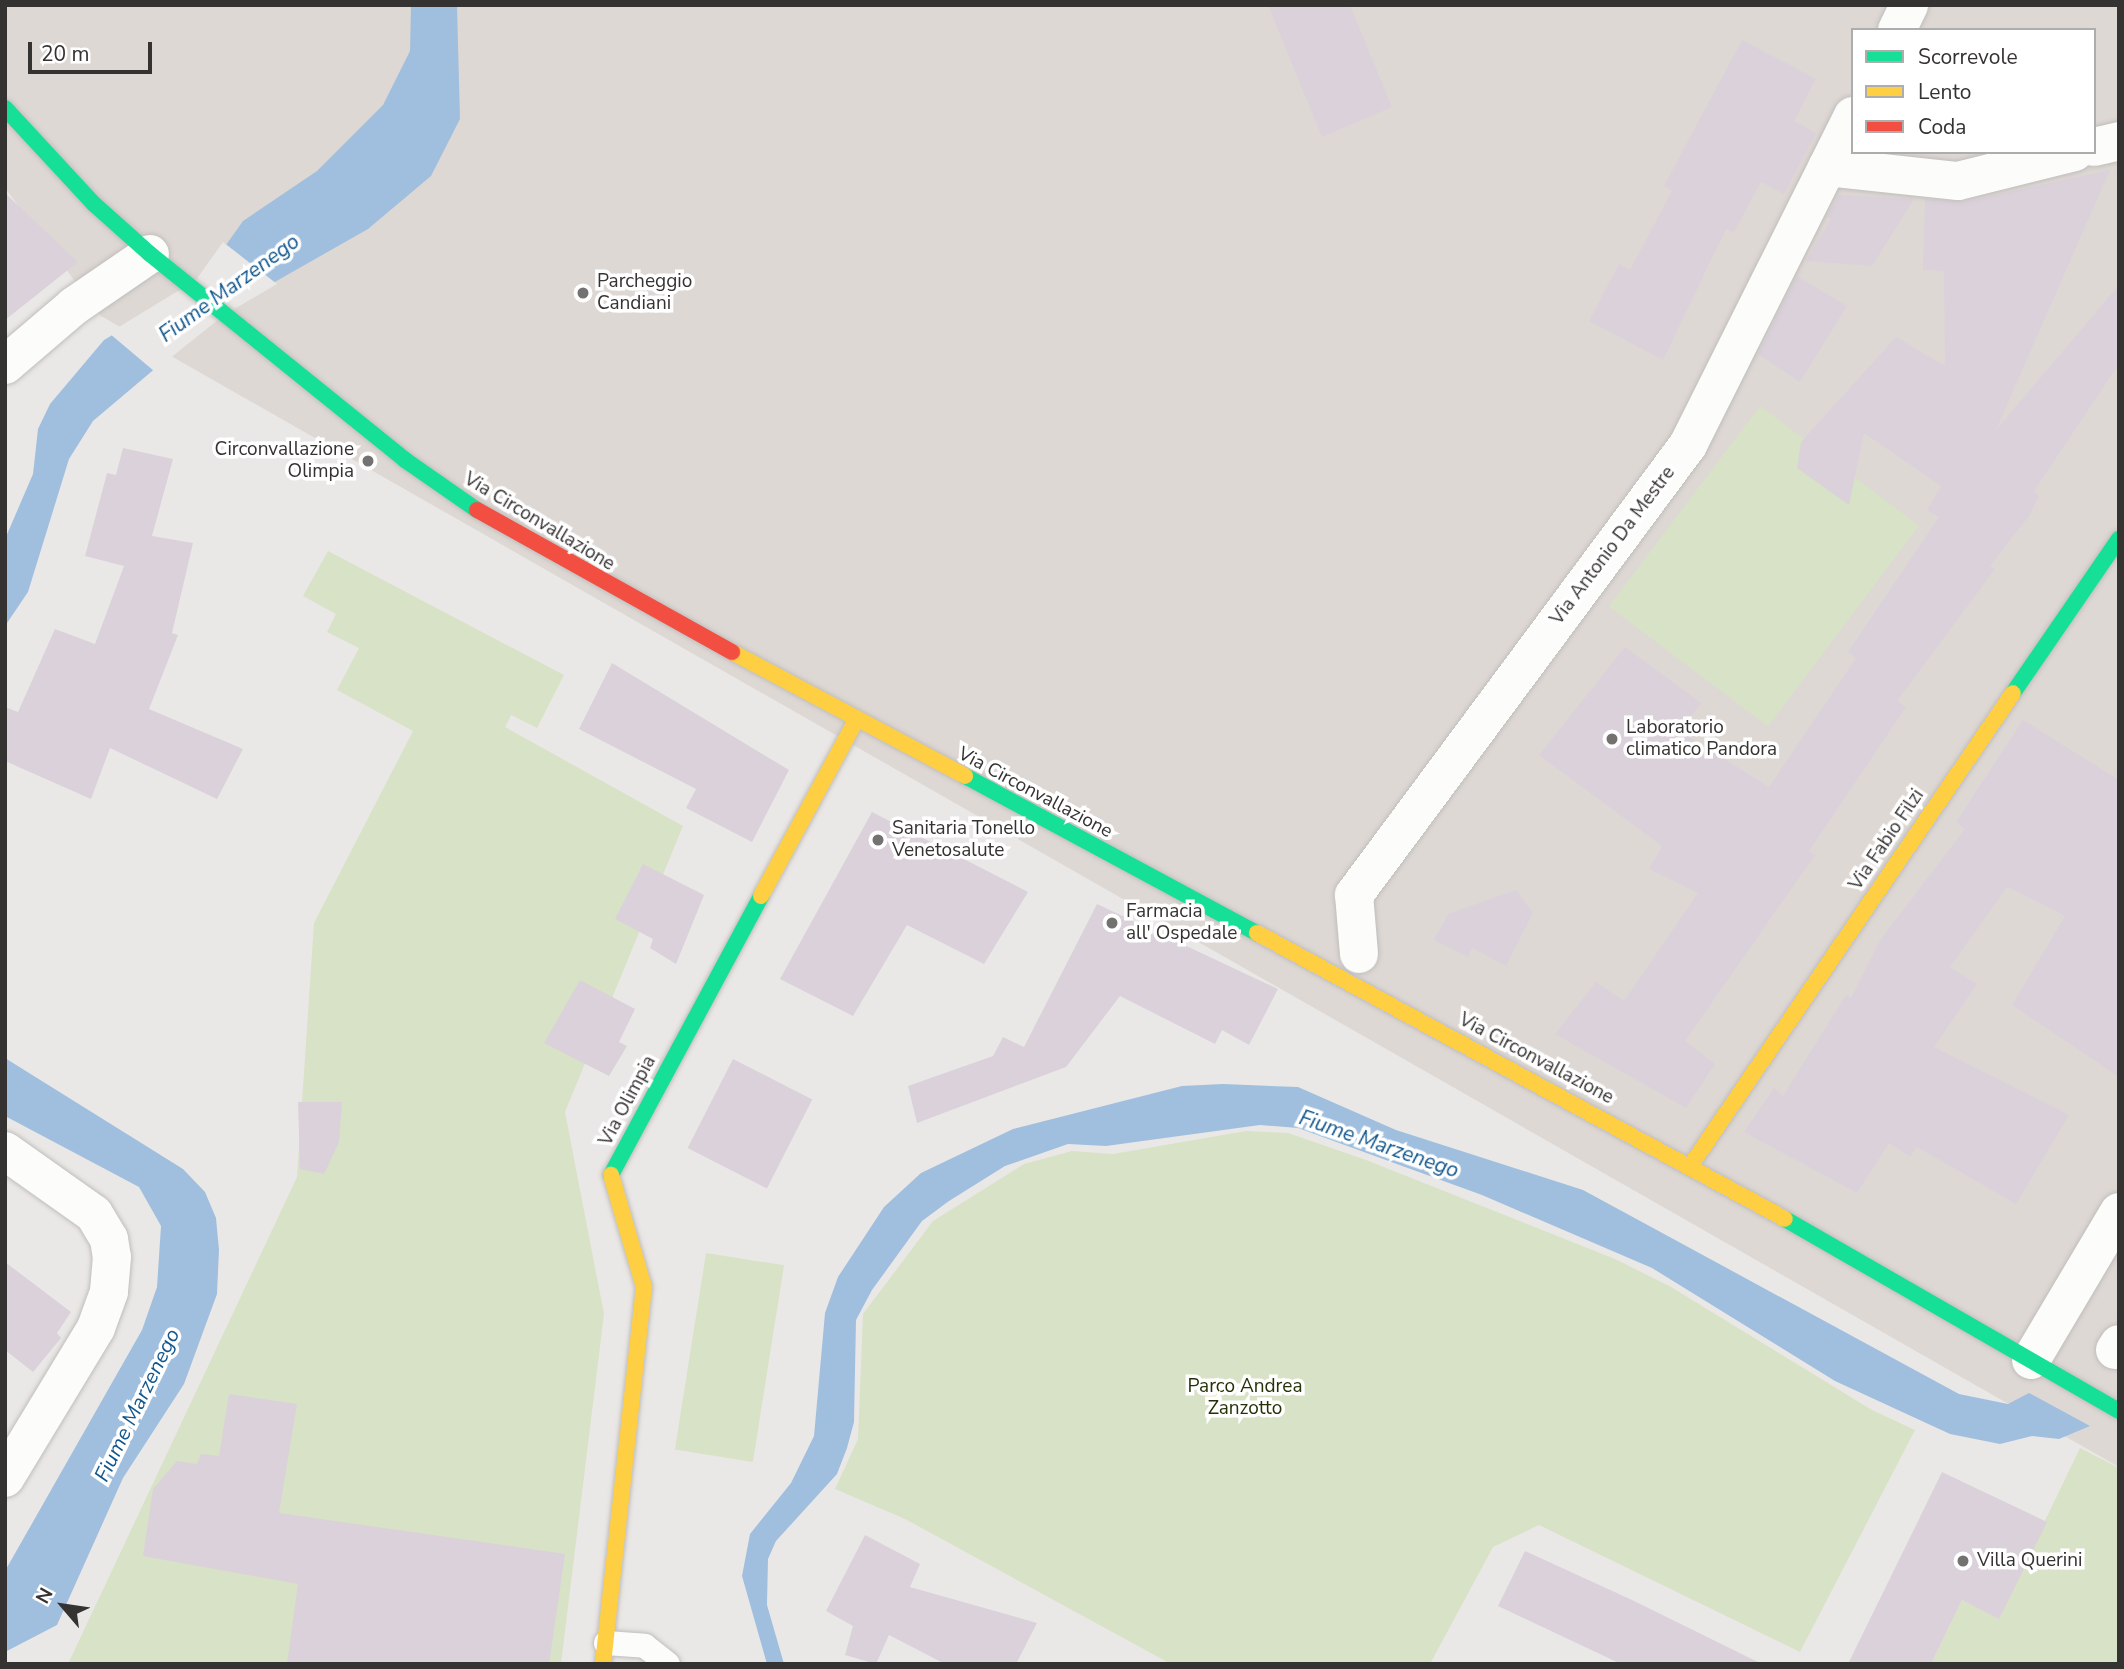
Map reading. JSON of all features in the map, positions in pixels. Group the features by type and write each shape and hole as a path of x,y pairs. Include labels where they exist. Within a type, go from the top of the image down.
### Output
{"street":[{"path":"1898,28 1909,5"},
{"name":"Via Circonvallazione","path":"5,108 94,204 150,254 253,340 405,460 507,531 1691,1165 2119,1411"},
{"name":"Via Antonio Da Mestre","path":"1359,954 1354,895 1688,444 1851,121"},
{"path":"2096,147 2119,141"},
{"path":"1827,167 1958,181 2066,154"},
{"path":"5,365 74,306 150,254"},
{"name":"Via Fabio Filzi","path":"1691,1165 2119,540"},
{"name":"Via Olimpia","path":"604,1654 645,1287 611,1175 856,720"},
{"path":"5,1151 94,1214 109,1239 112,1257 109,1292 96,1328 5,1478"},
{"path":"2031,1360 2119,1212"}],"lane":[{"path":"604,1654 645,1646 668,1664"}],"shaded area":[{"path":"5,5 2119,5 2119,1467 101,316 5,188"}],"green space":[{"path":"1760,406 1919,526 1768,726 1609,606"},
{"path":"328,551 564,675 537,728 511,715 505,727 683,826 565,1112 604,1314 561,1664 68,1664 297,1177 314,923 413,731 337,690 359,648 327,632 336,614 303,596"},
{"name":"Parco Andrea Zanzotto","path":"1246,1131 1288,1133 1366,1160 1615,1259 1671,1287 1872,1410 1915,1430 1800,1652 1539,1525 1493,1547 1430,1664 1171,1664 905,1519 835,1489 858,1439 863,1314 933,1221 1024,1164 1072,1151 1113,1154"},
{"path":"706,1253 784,1265 753,1462 675,1450"},
{"path":"2080,1448 2119,1468 2119,1664 1931,1664 1962,1600 1998,1618"}],"water":[{"name":"Fiume Marzenego","path":"411,5 457,5 460,119 431,176 368,229 222,312 93,421 69,459 28,592 5,626 5,539 33,474 38,429 50,404 104,340 199,283 243,221 317,171 383,105 410,51"},
{"name":"Fiume Marzenego","path":"5,1058 183,1169 205,1192 216,1218 219,1250 217,1294 184,1384 123,1478 57,1625 5,1652 5,1571 142,1330 157,1287 161,1226 139,1187 5,1116"},
{"name":"Fiume Marzenego","path":"1223,1084 1298,1087 1396,1130 1583,1190 1959,1394 2008,1404 2029,1393 2090,1426 2059,1439 2032,1436 2000,1444 1950,1434 1835,1381 1652,1268 1482,1195 1298,1128 1260,1125 1106,1146 1068,1144 1005,1166 922,1221 872,1290 856,1320 854,1422 837,1474 776,1541 768,1559 767,1605 784,1664 767,1664 742,1576 750,1534 791,1483 814,1436 825,1313 838,1277 884,1207 921,1173 1013,1129 1182,1086"}],"pier":[{"path":"223,242 277,284 224,315 154,371 109,333 196,280"}],"building":[{"path":"1268,5 1350,5 1392,107 1322,137"},
{"path":"1742,40 1816,79 1794,121 1816,133 1784,194 1761,182 1734,232 1726,229 1663,360 1589,321 1619,264 1630,270 1672,191 1664,186"},
{"path":"2110,170 1996,430 2119,285 2119,364 2034,491 2039,496 2029,516 1990,566 1995,569 1897,701 1906,707 1809,851 1815,855 1685,1041 1715,1064 1686,1108 1555,1034 1596,982 1624,1001 1698,893 1649,869 1662,846 1539,755 1625,647 1701,703 1680,731 1769,787 1856,658 1848,652 1939,517 1927,510 1941,486 1864,433 1849,505 1797,468 1801,442 1896,337 1945,366 1944,271 1923,270 1925,199 1963,202"},
{"path":"5,193 78,262 5,320"},
{"path":"1838,195 1914,199 1872,266 1806,261 1831,219 1827,217"},
{"path":"1797,276 1847,306 1800,382 1758,354"},
{"path":"123,448 173,459 152,536 193,543 172,633 178,635 149,709 243,749 217,799 110,748 91,799 5,761 5,707 18,712 55,629 95,644 124,566 85,556 107,473 116,475"},
{"path":"612,663 789,770 752,842 686,808 696,789 579,729"},
{"path":"2023,720 2119,780 2119,1077 2012,1005 2065,916 2007,887 1950,967 1977,984 1934,1047 2069,1115 2016,1204 1917,1147 1910,1157 1889,1143 1857,1193 1744,1132 1774,1088 1783,1096 1846,995 1851,998 1881,939 1965,829 1956,822"},
{"path":"872,812 1028,892 984,964 907,925 853,1016 780,979"},
{"path":"643,864 704,895 676,964 650,948 653,939 615,919"},
{"path":"1516,890 1533,913 1506,966 1472,948 1468,957 1434,940 1448,914"},
{"path":"1097,904 1278,989 1249,1045 1222,1030 1215,1044 1120,996 1066,1067 917,1123 908,1086 993,1056 1003,1037 1024,1047"},
{"path":"580,980 635,1009 619,1042 627,1046 609,1076 544,1043"},
{"path":"733,1059 812,1099 767,1189 688,1148"},
{"path":"298,1102 342,1102 339,1142 324,1174 300,1169"},
{"path":"5,1262 71,1312 57,1333 61,1338 33,1372 5,1350"},
{"path":"229,1394 297,1404 279,1513 565,1554 549,1664 287,1664 298,1584 143,1556 153,1489 177,1461 197,1464 201,1454 219,1456"},
{"name":"Villa Querini","path":"1942,1472 2047,1522 1999,1619 1962,1600 1931,1664 1848,1664"},
{"path":"865,1535 920,1564 910,1587 1037,1623 1016,1664 945,1664 889,1635 876,1664 845,1655 853,1626 826,1611"},
{"path":"1525,1551 1762,1664 1621,1664 1498,1606"}],"traffic: fast":[{"path":"5,108 94,204 150,254 405,460 477,510"},
{"path":"2013,693 2119,539"},
{"path":"965,776 1257,933"},
{"path":"611,1175 761,896"},
{"path":"1785,1219 2119,1411"}],"traffic: slow":[{"path":"732,652 965,776"},
{"path":"1691,1165 2013,693"},
{"path":"761,896 856,720"},
{"path":"1257,933 1785,1219"},
{"path":"603,1664 644,1287 611,1175"}],"traffic: jam":[{"path":"477,510 732,652"}],"place":[{"name":"Parcheggio Candiani","path":"583,293"},
{"name":"Circonvallazione Olimpia","path":"368,461"},
{"name":"Laboratorio climatico Pandora","path":"1612,739"},
{"name":"Sanitaria Tonello Venetosalute","path":"878,840"},
{"name":"Farmacia all' Ospedale","path":"1112,923"},
{"name":"Villa Querini","path":"1963,1561"}]}
